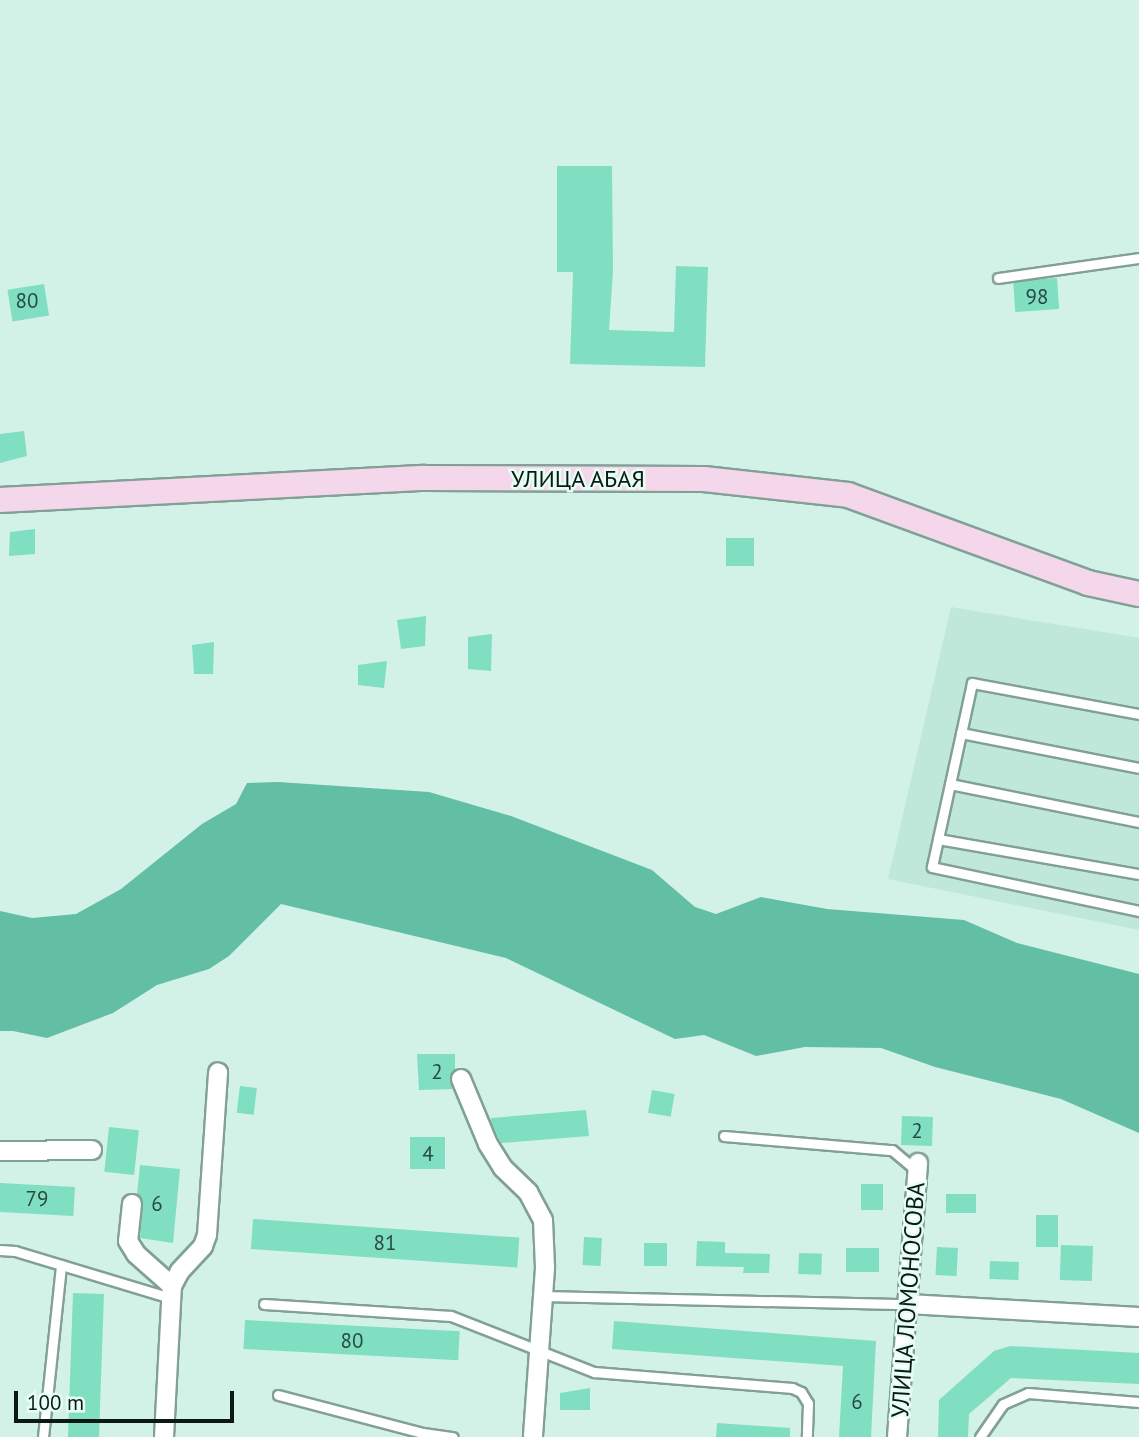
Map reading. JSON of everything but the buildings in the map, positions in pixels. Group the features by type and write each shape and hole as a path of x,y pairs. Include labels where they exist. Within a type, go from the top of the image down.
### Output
{"street":[{"name":"УЛИЦА АБАЯ","path":"0,500 424,478 705,479 848,495 1088,583 1139,594"},
{"path":"164,1437 172,1292 180,1271 203,1247 207,1235 218,1072"},
{"path":"461,1079 488,1144 503,1168 528,1192 543,1220 543,1296 533,1437"},
{"path":"0,1151 92,1150"},
{"name":"УЛИЦА ЛОМОНОСОВА","path":"897,1437 918,1168"},
{"path":"132,1204 128,1241 135,1254 172,1292"},
{"path":"908,1304 1139,1317"}],"lane":[{"path":"998,278 1139,258"},
{"path":"1139,713 972,683 932,867 1139,911"},
{"path":"961,733 1139,768"},
{"path":"950,784 1139,822"},
{"path":"938,839 1139,874"},
{"path":"724,1136 892,1150 918,1168"},
{"path":"0,1250 15,1251 172,1292"},
{"path":"43,1437 61,1265"},
{"path":"543,1296 908,1304"},
{"path":"264,1304 451,1316 594,1372 792,1388 801,1392 808,1403 807,1437"},
{"path":"980,1437 1003,1404 1028,1393 1139,1402"},
{"path":"278,1395 423,1433 453,1437"}],"shaded area":[{"path":"951,607 1139,638 1139,930 888,879"},
{"path":"278,782 429,792 511,816 652,870 695,907 716,914 761,897 827,909 964,920 1017,943 1139,974 1139,1133 1061,1099 935,1067 881,1048 805,1047 756,1056 704,1035 675,1039 506,958 281,904 229,956 209,969 157,985 113,1013 47,1038 0,1031 0,911 32,918 76,914 121,889 202,824 236,804 247,783"}]}
